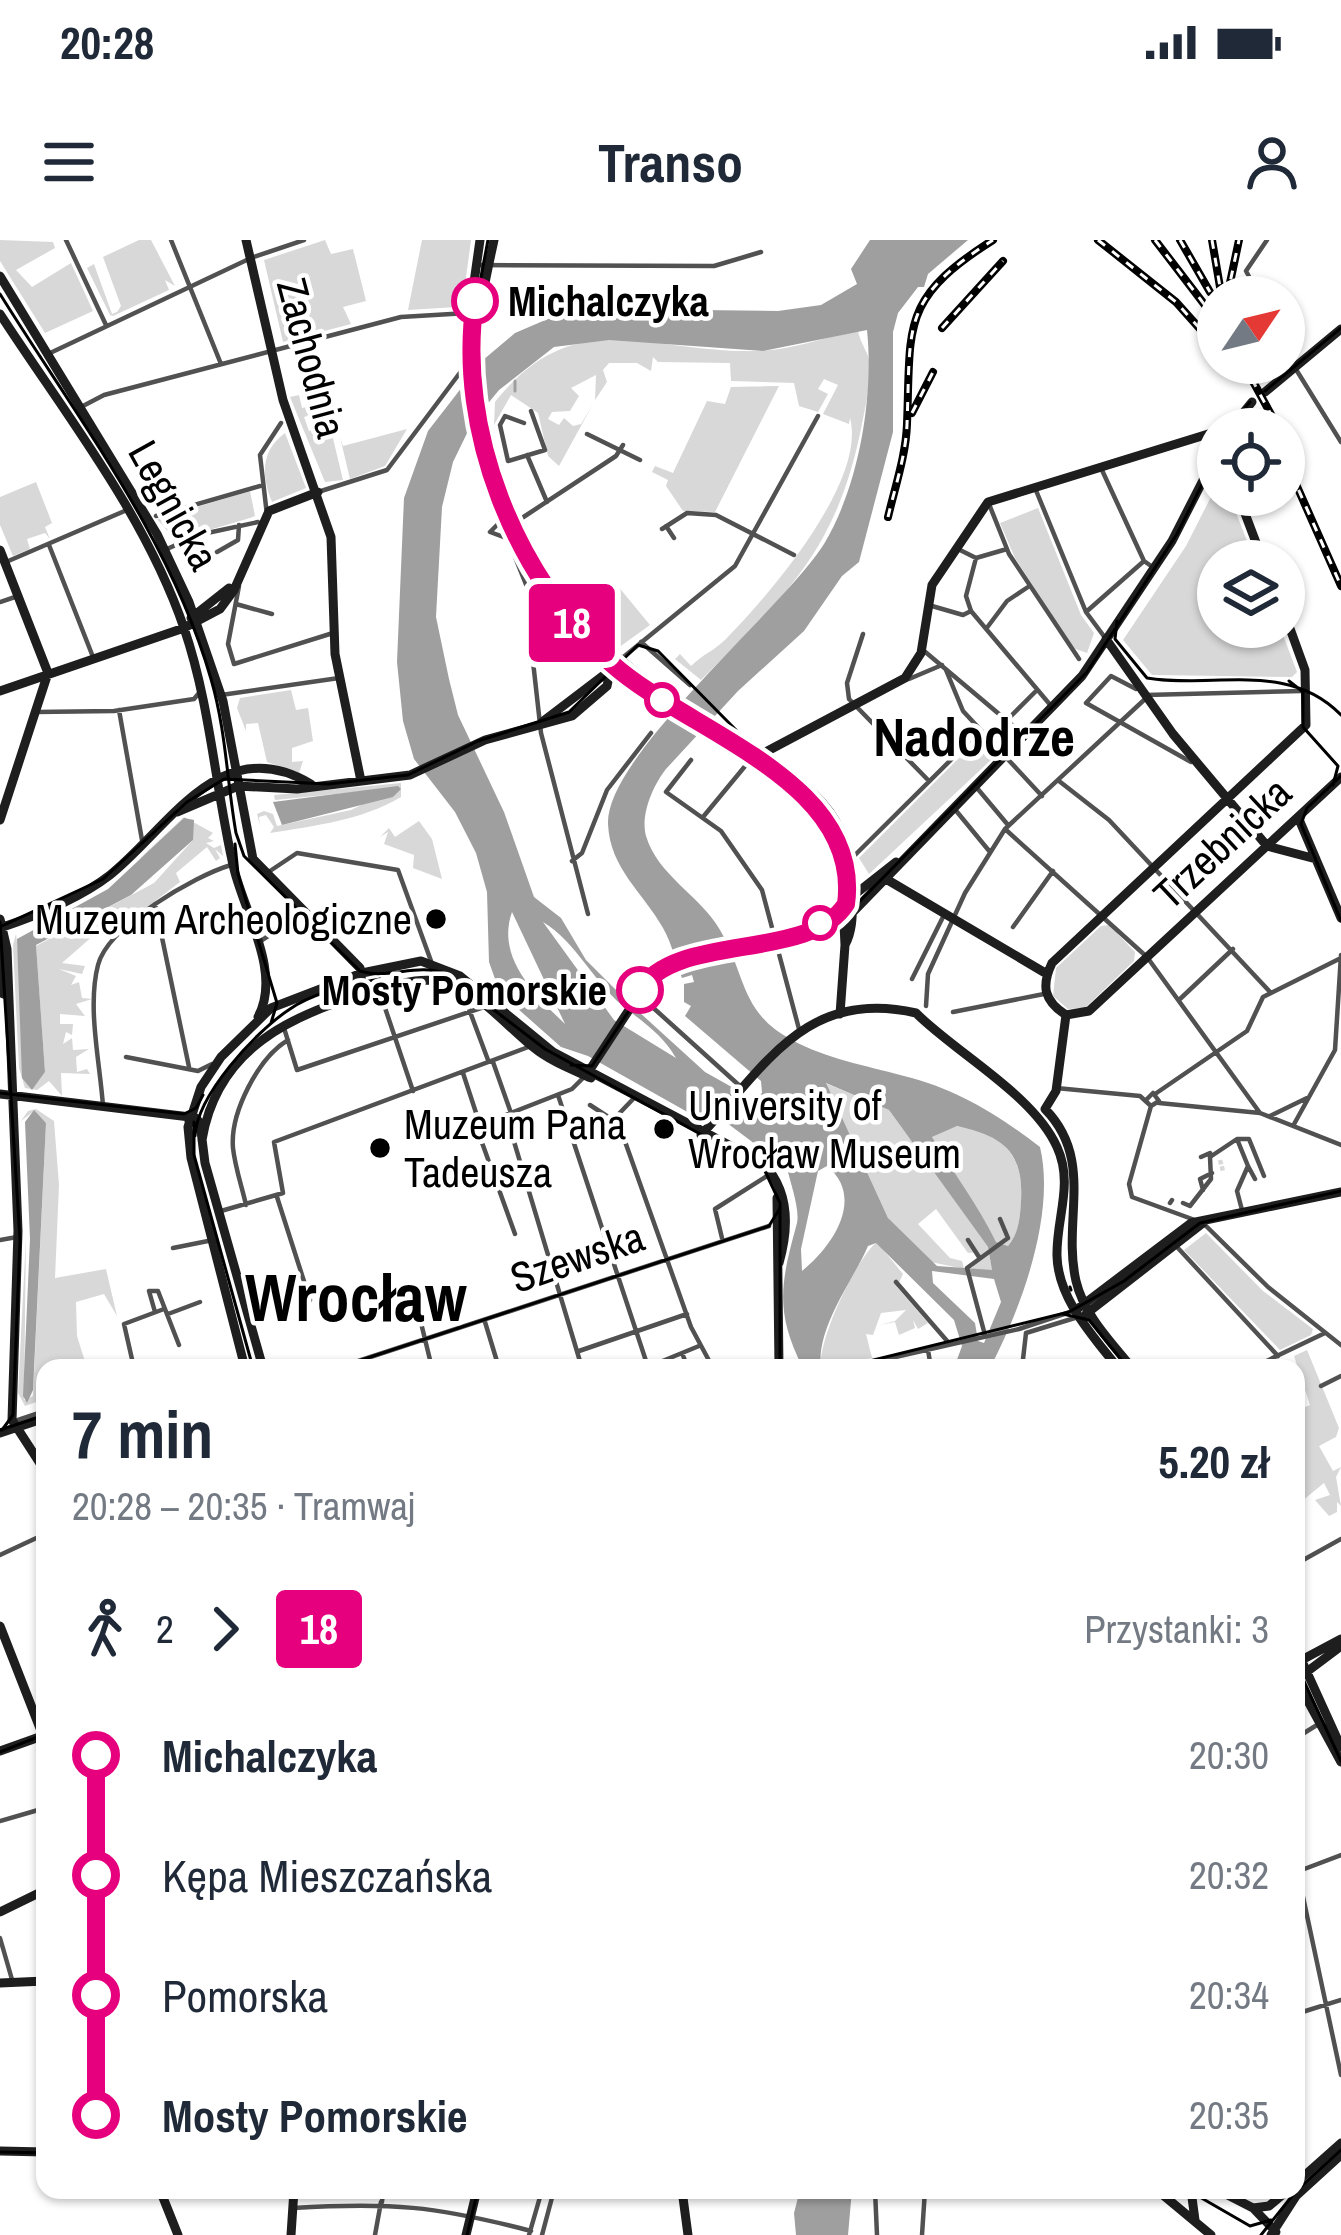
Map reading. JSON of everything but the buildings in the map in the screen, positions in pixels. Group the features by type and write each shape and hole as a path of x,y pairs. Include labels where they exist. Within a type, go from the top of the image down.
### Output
{"street":[{"path":"66,240 106,325"},
{"path":"171,240 221,364"},
{"name":"Zachodnia","path":"246,240 290,420 331,540 333,633 361,782"},
{"path":"48,354 251,258 304,240"},
{"path":"480,240 468,313 485,445 533,584 539,724 588,914"},
{"path":"217,606 260,520 278,505 387,470 472,363 494,240"},
{"path":"1249,276 1246,271 1267,240"},
{"path":"476,266 714,266 760,252"},
{"name":"Legnicka","path":"0,276 166,552 200,622 221,695 253,860 266,874"},
{"path":"81,407 104,394 406,316 468,313"},
{"name":"Legnicka","path":"0,314 128,510 183,625 202,688 234,867 276,1004"},
{"path":"1305,357 1341,329"},
{"path":"1305,382 1341,442"},
{"path":"1264,392 1273,384"},
{"path":"1246,408 1252,402"},
{"path":"524,423 505,416 500,430 508,461 544,450 531,411"},
{"path":"539,724 728,573 818,416"},
{"path":"281,423 260,453 260,520 239,580 228,644 234,664 333,633"},
{"path":"587,434 640,460"},
{"path":"905,678 923,650 932,585 988,502 1100,464 1197,439"},
{"path":"1193,441 1197,443"},
{"path":"520,519 621,447"},
{"path":"526,455 547,502"},
{"path":"1100,464 1149,564"},
{"path":"776,941 842,904 900,859 1052,707 1106,639 1197,481"},
{"path":"156,516 260,486"},
{"path":"1028,486 1086,612 1198,765 1267,846 1316,860"},
{"path":"500,493 561,593 621,659 717,728 784,765 824,806 851,859"},
{"path":"988,502 1007,549 1083,664"},
{"path":"5,563 128,510"},
{"path":"674,538 664,528 687,513 716,515 794,555"},
{"path":"506,516 490,532 512,540"},
{"path":"166,552 172,545 260,520"},
{"path":"217,552 238,540 239,525"},
{"path":"50,544 93,658"},
{"path":"954,547 976,558 1007,549"},
{"path":"0,550 48,673 0,820"},
{"path":"515,557 593,657 707,736 784,782 808,806 853,896 844,941 840,1013"},
{"path":"976,558 966,596 971,611 1052,707"},
{"path":"1086,612 1149,564"},
{"path":"0,691 200,622 239,580"},
{"path":"986,629 1007,601 1029,586"},
{"path":"548,599 558,601 561,593"},
{"path":"0,602 18,596"},
{"path":"189,602 217,606 231,622"},
{"path":"236,604 272,614"},
{"path":"928,606 963,616 971,611"},
{"path":"863,634 846,688 856,708 929,781"},
{"path":"640,642 690,685"},
{"path":"1044,994 1047,974 1105,914 1306,725 1308,691 1295,648"},
{"path":"923,650 1024,735"},
{"path":"593,657 594,678"},
{"path":"703,817 750,761 905,678 944,668"},
{"path":"944,668 962,709 1042,796"},
{"path":"177,812 238,786 361,782 419,771 475,744 561,721 585,708 607,686 610,671"},
{"path":"1198,765 1086,703 1111,676 1147,695 1308,691"},
{"path":"221,695 339,678"},
{"path":"26,682 42,693"},
{"path":"36,712 118,710 194,699 202,688"},
{"path":"1007,720 1037,689"},
{"path":"913,979 1006,827 1124,724 1147,695"},
{"path":"118,710 145,845"},
{"path":"763,754 816,727"},
{"path":"847,917 842,904 851,859 980,731"},
{"path":"572,861 580,856 607,790 651,733"},
{"path":"784,747 784,765"},
{"path":"206,783 214,749"},
{"path":"232,750 245,762 311,784"},
{"path":"691,760 666,792 724,834 762,890 799,1029"},
{"path":"13,1350 8,1314 15,1249 6,1094 8,949 0,926 97,884 220,775 271,772"},
{"name":"Trzebnicka","path":"1066,1016 1088,1011 1341,778"},
{"path":"1059,781 1109,820 1271,993"},
{"path":"974,785 1006,827 1148,957 1259,1113"},
{"path":"242,805 252,787"},
{"path":"203,799 217,799 226,808"},
{"path":"953,807 990,852"},
{"path":"1298,817 1341,918"},
{"path":"361,971 266,874 297,853 398,870 431,963"},
{"path":"477,1126 558,1095 590,1069 652,976 675,965 826,930 868,897 900,859"},
{"path":"103,1106 97,967 106,948 155,904 234,867"},
{"path":"1013,927 1053,871"},
{"path":"847,876 870,880"},
{"path":"886,879 1047,974"},
{"path":"853,896 868,897"},
{"path":"155,904 189,1066"},
{"path":"256,941 304,913"},
{"path":"926,1006 926,980 949,918"},
{"path":"826,930 844,941"},
{"path":"1180,999 1233,950"},
{"path":"1293,1126 1329,1065 1340,1034 1341,956 1263,997 1247,1031 1155,1094 1131,1195 1203,1223 1268,1287 1339,1341"},
{"path":"126,1057 202,1071 276,1004 361,971 397,963 431,963 460,976 531,1046 590,1069"},
{"path":"353,997 361,971"},
{"path":"202,1140 217,1090 287,1020 379,989 424,980 460,988 545,1047 755,1157 777,1181 786,1226 778,1263"},
{"path":"251,1026 266,999 267,982"},
{"path":"460,988 508,1114 579,1359"},
{"path":"379,989 413,1090"},
{"path":"1044,994 1066,1016 1056,1088 1045,1109"},
{"path":"953,1012 1044,994"},
{"path":"276,1004 287,1020 297,1070 491,1007"},
{"path":"630,1008 741,1091"},
{"path":"703,1133 799,1029 840,1013 904,1011 927,1024 1028,1109 1053,1139 1064,1167 1058,1269 1112,1359"},
{"path":"246,1205 233,1149 238,1117 262,1065 288,1040"},
{"path":"218,1211 277,1197 284,1191 272,1146 313,1125 531,1046"},
{"path":"221,1057 201,1087 189,1119 190,1158 243,1359"},
{"path":"462,1072 515,1234"},
{"path":"1056,1088 1259,1113 1341,1145"},
{"path":"6,1094 197,1119 260,1359"},
{"path":"558,1095 644,1359"},
{"path":"615,1120 635,1097"},
{"path":"1270,1116 1307,1098"},
{"path":"590,1105 615,1120 707,1359"},
{"path":"1028,1109 1045,1109"},
{"path":"1045,1109 1063,1132 1075,1166 1082,1311 1124,1359"},
{"path":"703,1133 767,1176 777,1200 778,1359"},
{"path":"1237,1139 1255,1179"},
{"path":"1201,1157 1237,1139 1249,1139 1264,1175"},
{"path":"1210,1155 1220,1160"},
{"path":"1187,1206 1212,1175 1210,1155"},
{"path":"1242,1210 1237,1191 1248,1166"},
{"path":"1212,1175 1222,1171"},
{"path":"722,1238 716,1209 767,1176"},
{"path":"1025,1331 1082,1311 1093,1295 1181,1230 1341,1192"},
{"path":"277,1197 310,1300"},
{"path":"1179,1214 1181,1230"},
{"path":"983,1335 967,1272 979,1257 1008,1238 1000,1219"},
{"path":"888,1359 961,1339 1065,1322 1177,1247 1203,1223"},
{"name":"Szewska","path":"366,1359 769,1226"},
{"path":"0,1240 14,1238"},
{"path":"14,1238 13,1397 17,1424 36,1458"},
{"path":"172,1248 212,1240"},
{"path":"968,1240 979,1257"},
{"path":"1177,1247 1277,1356"},
{"path":"896,1282 948,1342"},
{"path":"155,1312 149,1292 157,1290 179,1345"},
{"path":"413,1290 429,1359"},
{"path":"1079,1290 1093,1295"},
{"path":"132,1359 124,1324 200,1302"},
{"path":"577,1351 687,1314"},
{"path":"488,1319 497,1359"},
{"path":"1023,1359 1025,1331"},
{"path":"1271,1359 1325,1333"},
{"path":"667,1359 699,1346"},
{"path":"928,1350 930,1359"},
{"path":"682,1353 684,1359"},
{"path":"1321,1386 1341,1376"},
{"path":"0,1429 36,1418"},
{"path":"0,1555 36,1538"},
{"path":"1305,1559 1341,1539"},
{"path":"0,1626 6,1659 36,1707"},
{"path":"1305,1662 1341,1642"},
{"path":"1305,1669 1334,1716 1341,1748"},
{"path":"1305,1697 1341,1762"},
{"path":"1305,1733 1319,1724"},
{"path":"0,1751 36,1738"},
{"path":"0,1821 36,1811"},
{"path":"1305,1868 1341,1855"},
{"path":"0,1912 36,1894"},
{"path":"1305,1907 1341,2075"},
{"path":"0,1939 13,1983"},
{"path":"0,1983 36,1982"},
{"path":"1305,2012 1341,2000"},
{"path":"1305,2175 1341,2144"},
{"path":"0,2150 36,2152"},
{"path":"1305,2188 1341,2155"},
{"path":"164,2199 178,2235"},
{"path":"291,2235 294,2199"},
{"path":"375,2235 382,2199"},
{"path":"466,2235 475,2199"},
{"path":"293,2208 381,2202 471,2214 530,2233 540,2199"},
{"path":"544,2235 552,2199"},
{"path":"683,2199 688,2235"},
{"path":"875,2199 877,2235"},
{"path":"922,2235 924,2199"},
{"path":"1167,2199 1205,2231"},
{"path":"1194,2199 1205,2231"},
{"path":"1236,2199 1253,2208 1274,2233 1294,2199"},
{"path":"1253,2208 1267,2207 1277,2199"},
{"path":"536,2215 547,2218"}],"shaded area":[{"path":"0,240 53,242 55,248 16,270 32,287 71,263 93,311 45,333 0,261"},
{"path":"139,240 151,240 175,286 165,280 169,290 110,315 87,268 94,264 112,314 117,312 121,306 103,257"},
{"path":"325,240 331,254 353,249 366,301 343,307 351,324 283,342 264,260"},
{"path":"422,240 471,240 463,300 457,307 408,310"},
{"path":"870,240 968,240 928,274 924,287 918,287 898,313 893,332 893,432 859,562 842,576 804,631 738,691 666,769 649,800 646,836 660,863 712,918 753,1005 775,1029 819,1052 959,1096 1040,1147 1043,1202 1033,1260 994,1359 957,1359 962,1346 954,1320 876,1243 868,1246 830,1321 821,1359 799,1359 784,1313 784,1280 798,1217 787,1168 723,1120 691,1114 588,1056 561,1047 500,993 489,962 487,892 476,853 455,812 414,759 403,721 397,662 404,498 428,431 483,360 515,333 550,318 607,309 778,311 821,305 857,284 851,269","holes":["867,330 868,384 861,440 846,496 824,544 664,723 615,795 608,824 615,854 663,928 682,978 692,975 694,982 684,984 684,1002 691,1006 685,1016 761,1081 762,1093 753,1099 705,1072 627,1001 586,960 561,918 534,897 504,812 458,715 436,617 442,507 453,462 472,423 499,390 554,347 609,340 763,351","512,912 565,1024 521,974 508,929","543,922 676,1058 614,1020","826,1083 889,1110 988,1247 992,1270 937,1266 888,1218","957,1126 998,1141 1014,1158 1021,1207 1008,1246 996,1242 932,1137","827,1166 838,1179 844,1207 833,1236 802,1271 801,1249 818,1171","932,1271 994,1279 1001,1302 984,1343 978,1341 975,1323 933,1283"]},
{"path":"858,331 868,356 869,383 861,429 837,508 804,568 701,680 675,659 680,654 691,666 726,639 788,567 844,473 851,444 850,418 849,424 823,414 838,385 824,379 818,389 828,394 818,412 799,406 794,383 731,381 730,363 658,362 653,357 651,371 637,363 609,363 603,370 607,382 595,400 596,375 571,388 579,396 570,411 552,412 548,419 559,425 564,418 573,426 581,424 593,404 559,466 548,456 538,413 511,395 494,425 495,402 525,371 555,352 585,342 616,340 758,351"},
{"path":"779,386 715,512 683,511 666,486 668,480 652,472 655,466 673,473 707,401 725,404 731,387"},
{"path":"299,395 302,408 310,406 314,414 304,417 309,431 330,426 343,480 325,482 290,397"},
{"path":"407,429 385,466 350,479 340,437 343,446"},
{"path":"285,433 306,488 272,502 265,464 271,447"},
{"path":"36,482 52,523 45,527 50,539 45,533 27,539 30,549 13,556 0,525 0,497"},
{"path":"250,491 255,516 250,518 175,540 157,519"},
{"path":"1038,508 1081,615 1094,633 1087,653 1073,648 1015,558 1000,523"},
{"path":"1201,516 1237,516 1247,540 1197,540 1197,648 1288,648 1297,672 1292,677 1152,675 1123,640"},
{"path":"617,585 650,625 618,648 604,640 575,593 587,605"},
{"path":"291,690 296,710 308,708 313,741 292,748 292,762 303,761 299,773 267,762 258,723 246,724 246,731 237,708 240,698"},
{"path":"980,737 994,754 992,759 869,874 859,858"},
{"path":"401,783 401,797 354,817 270,833 274,827 266,815 259,817 260,826 257,814 264,811 273,814 277,826 351,810 396,788 275,800 274,795"},
{"path":"401,789 393,797 282,825 273,802"},
{"path":"184,817 213,833 208,838 214,841 206,843 214,848 221,845 223,856 215,849 220,858 216,861 207,847 176,873 180,882 129,921 124,917 102,928 62,963 85,966 82,974 59,969 76,976 71,985 79,982 82,998 92,999 76,1004 85,1016 60,1014 60,1024 73,1024 72,1035 66,1032 63,1044 72,1038 73,1050 89,1049 76,1057 77,1072 87,1069 90,1074 61,1073 62,1096 49,1081 37,1090 25,1088 19,1068 16,934 34,1087 45,1072 36,946 154,883 193,840 189,822 137,861"},
{"path":"184,818 194,820 193,840 131,895 36,945 45,1072 32,1090 22,1078 17,939 108,889"},
{"path":"419,821 432,839 442,879 413,868 414,855 384,844 388,832 380,837 389,828 395,837"},
{"path":"1109,925 1135,952 1134,961 1085,1008 1068,1009 1053,996 1056,968 1101,926"},
{"path":"825,1083 889,1110 988,1247 992,1270 970,1270 981,1258 977,1252 968,1253 936,1209 918,1224 950,1258 962,1261 964,1269 931,1262 889,1220"},
{"path":"36,1109 54,1121 59,1185 55,1278 106,1269 117,1316 104,1294 76,1302 77,1336 84,1359 36,1359 36,1402 25,1406 18,1393 26,1237 24,1400 33,1396 46,1123 34,1111 21,1121"},
{"path":"34,1110 46,1123 33,1390 27,1403 23,1396 30,1239 25,1122"},
{"path":"956,1126 986,1134 1014,1158 1021,1201 1017,1230 1008,1246 996,1242 932,1137"},
{"path":"1206,1233 1263,1291 1313,1329 1311,1335 1280,1350 1184,1250"},
{"path":"877,1242 903,1274 897,1287 928,1323 918,1329 913,1320 915,1328 899,1335 895,1322 879,1325 895,1321 906,1310 881,1313 873,1335 866,1334 872,1358 821,1359 840,1300"},
{"path":"1307,1350 1339,1428 1336,1437 1319,1446 1333,1471 1341,1467 1336,1477 1341,1506 1337,1502 1337,1512 1329,1516 1315,1500 1330,1495 1324,1483 1305,1499 1305,1407 1310,1405 1305,1359 1294,1356"},
{"path":"798,2199 851,2199 848,2235 796,2235"}],"waterway":[{"path":"515,381 515,391"}],"tunnel":[{"path":"1220,1160 1223,1171"}],"tram line":[{"path":"488,240 474,328 478,412 497,484 528,551 567,612 621,669 686,716 785,772 811,796 832,829 847,867 847,902 840,916"},
{"path":"0,294 119,480 172,576 216,698 236,833 244,856 360,971 447,974 545,1049 764,1169 780,1203 780,1359"},
{"name":"18","path":"475,301 470,352 491,478 553,596 574,626 615,667 800,788 824,819 846,877 846,904 835,917 770,941 664,967 640,990"},
{"path":"1265,391 1341,328"},
{"path":"1245,408 1250,402"},
{"path":"571,1065 592,1066 647,984 663,971 801,934 853,908 1087,672 1177,534 1197,494"},
{"path":"1117,621 1115,639 1147,678 1274,682 1320,698 1341,715"},
{"path":"0,927 103,879 187,802 224,779 328,784 408,775 478,741 569,712 638,645 658,651 736,730 750,753"},
{"path":"1289,681 1303,692 1303,727 1338,766 1333,785"},
{"path":"1341,776 1307,808 1301,824 1341,921"},
{"path":"235,844 238,874 277,1003 271,1023"},
{"path":"0,922 20,1240 13,1415 2,1430"},
{"path":"195,1136 217,1084 276,1019 321,993 380,979"},
{"path":"0,1093 184,1114 196,1108 203,1095"},
{"path":"194,1122 194,1155 251,1359"},
{"path":"878,1359 1069,1312 1124,1281 1200,1223 1341,1191"},
{"path":"364,1359 769,1226 780,1208"},
{"path":"1063,1314 1089,1320 1121,1359"},
{"path":"0,1430 36,1418"},
{"path":"1305,1683 1341,1761"},
{"path":"0,1752 36,1738"},
{"path":"1305,2183 1341,2150"},
{"path":"0,2152 36,2153"},
{"path":"467,2235 476,2199"},
{"path":"1203,2199 1250,2226 1271,2220"},
{"path":"1261,2235 1290,2199"}],"railway":[{"path":"888,517 905,447 911,338 917,317 941,280 993,240"},
{"path":"1098,240 1176,302 1197,326"},
{"path":"1155,240 1197,295"},
{"path":"1180,240 1201,276"},
{"path":"1212,240 1218,276"},
{"path":"1231,276 1239,240"},
{"path":"942,328 1003,261"},
{"path":"912,413 933,372"},
{"path":"1254,384 1268,408"},
{"path":"1305,505 1341,586"}],"place":[{"name":"Michalczyka","path":"475,301"},
{"name":"Muzeum Archeologiczne","path":"436,919"},
{"name":"Mosty Pomorskie","path":"640,990"},
{"name":"University of Wrocław Museum","path":"664,1129"},
{"name":"Muzeum Pana Tadeusza","path":"380,1148"}],"district":[{"name":"Nadodrze","path":"974,736"},
{"name":"Wrocław","path":"356,1297"}]}
